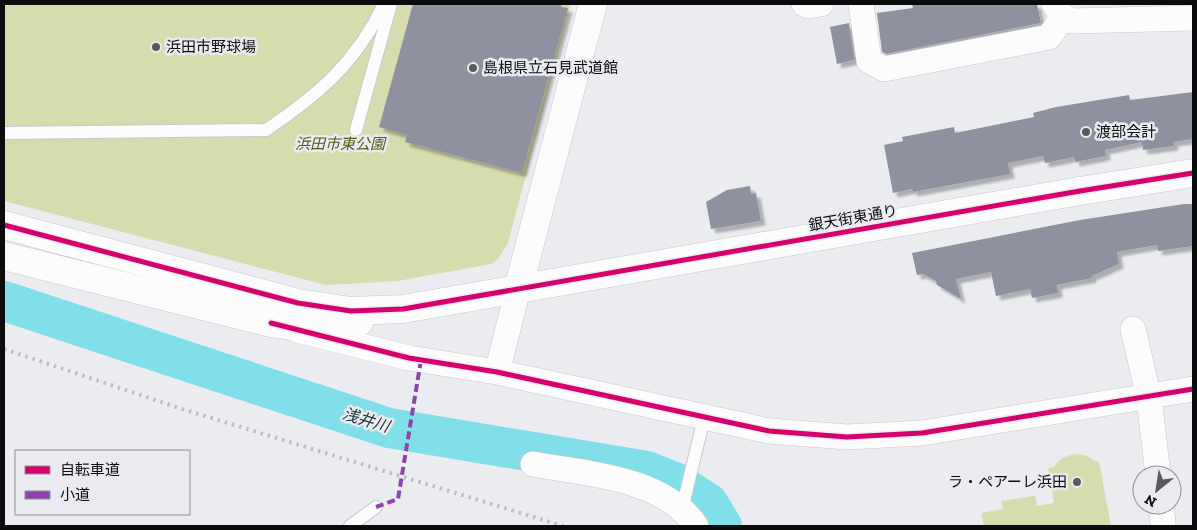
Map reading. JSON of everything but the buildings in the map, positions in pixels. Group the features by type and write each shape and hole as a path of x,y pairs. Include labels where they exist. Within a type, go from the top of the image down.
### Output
{"street":[{"path":"497,372 593,4"},
{"path":"804,4 808,6 821,4"},
{"path":"861,4 869,61 884,69 1049,37 1058,10 1084,21 1193,18"},
{"name":"銀天街東通り","path":"403,308 1070,192 1193,173"},
{"path":"4,225 298,303 351,311 403,308"},
{"path":"4,256 409,358 497,372 769,431 847,437 922,433 1193,390"},
{"path":"271,323 304,327 336,325 362,322 403,308"},
{"path":"1133,329 1149,398 1157,465"},
{"path":"533,464 637,484 658,493 687,513"}],"lane":[{"path":"4,133 266,130 299,108 354,56 374,25 384,4"},
{"path":"356,130 391,4"},
{"path":"687,513 689,480 704,418"},
{"path":"350,526 376,507"}],"green space":[{"name":"浜田市東公園","path":"4,4 571,4 508,243 498,259 491,264 398,281 326,285 4,201"},
{"name":"ラ・ペアーレ浜田","path":"1074,454 1085,455 1095,461 1099,461 1111,526 984,526 981,513 1003,509 1001,501 1035,496 1037,506 1054,503 1048,468 1054,467 1062,458"}],"waterway":[{"name":"浅井川","path":"4,301 389,428 647,471 677,483 708,503 722,526"}],"railway":[{"path":"4,349 179,408 563,526"}],"marked path":[{"path":"376,507 398,499 421,360"}],"cycle path":[{"path":"4,225 298,303 351,311 403,309 1193,173"},
{"path":"271,323 409,358 497,372 769,431 847,437 922,433 1193,389"}],"place":[{"name":"浜田市野球場","path":"156,47"},
{"name":"島根県立石見武道館","path":"473,68"},
{"name":"渡部会計","path":"1086,132"},
{"name":"ラ・ペアーレ浜田","path":"1077,482"}]}
